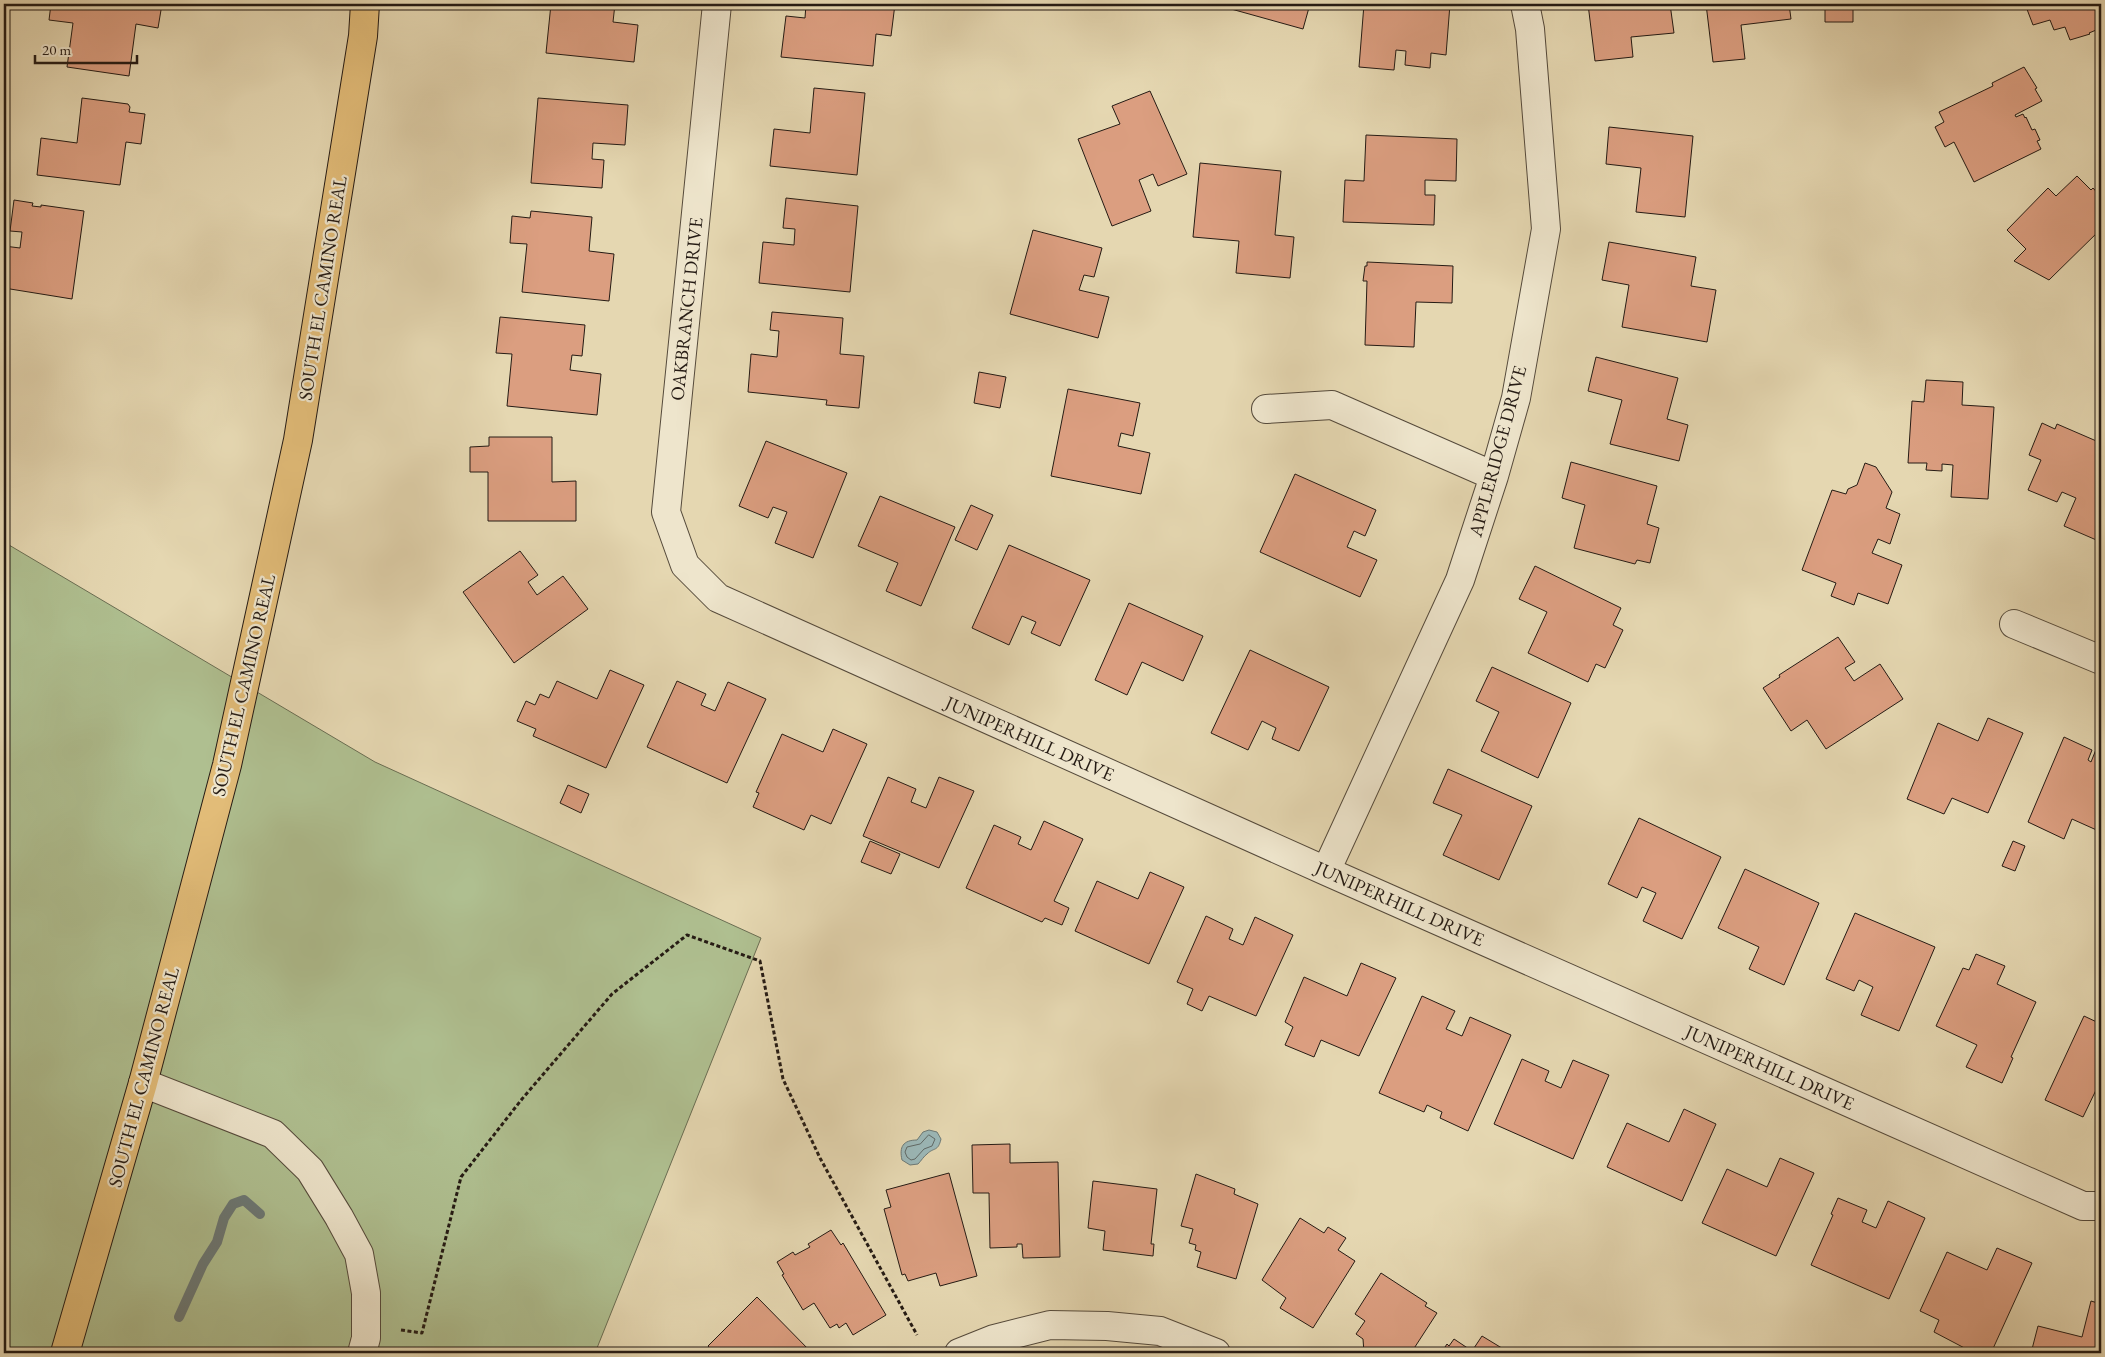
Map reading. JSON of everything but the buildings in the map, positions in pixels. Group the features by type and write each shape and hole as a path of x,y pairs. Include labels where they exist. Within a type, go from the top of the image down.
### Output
{"main road":[{"name":"SOUTH EL CAMINO REAL","path":"65,1353 143,1083 227,765 298,440 363,36 365,4"}],"street":[{"name":"OAKBRANCH DRIVE","path":"717,4 666,512 685,565 718,598"},
{"name":"APPLERIDGE DRIVE","path":"1326,871 1460,580 1494,476 1516,398 1546,229 1530,29 1525,4"},
{"path":"1266,409 1332,405 1494,476"},
{"name":"JUNIPERHILL DRIVE","path":"718,598 1326,871 2092,1206"},
{"path":"2014,624 2101,660"},
{"path":"143,1083 273,1134 310,1170 359,1254 366,1293 366,1338 362,1353"},
{"path":"959,1353 994,1339 1050,1325 1107,1326 1160,1331 1216,1353"}],"path":[{"path":"401,1330 422,1333 460,1177 522,1099 612,994 687,935 760,960 783,1079 820,1158 917,1335"}],"green space":[{"path":"9,545 375,762 761,938 595,1353 4,1353 4,564"}],"water":[{"path":"929,1130 937,1132 941,1139 937,1148 929,1152 918,1164 910,1165 902,1160 901,1151 903,1145 908,1141 917,1140 923,1132"}],"waterway":[{"path":"179,1317 203,1264 217,1242 224,1218 233,1204 244,1200 260,1214"}]}
